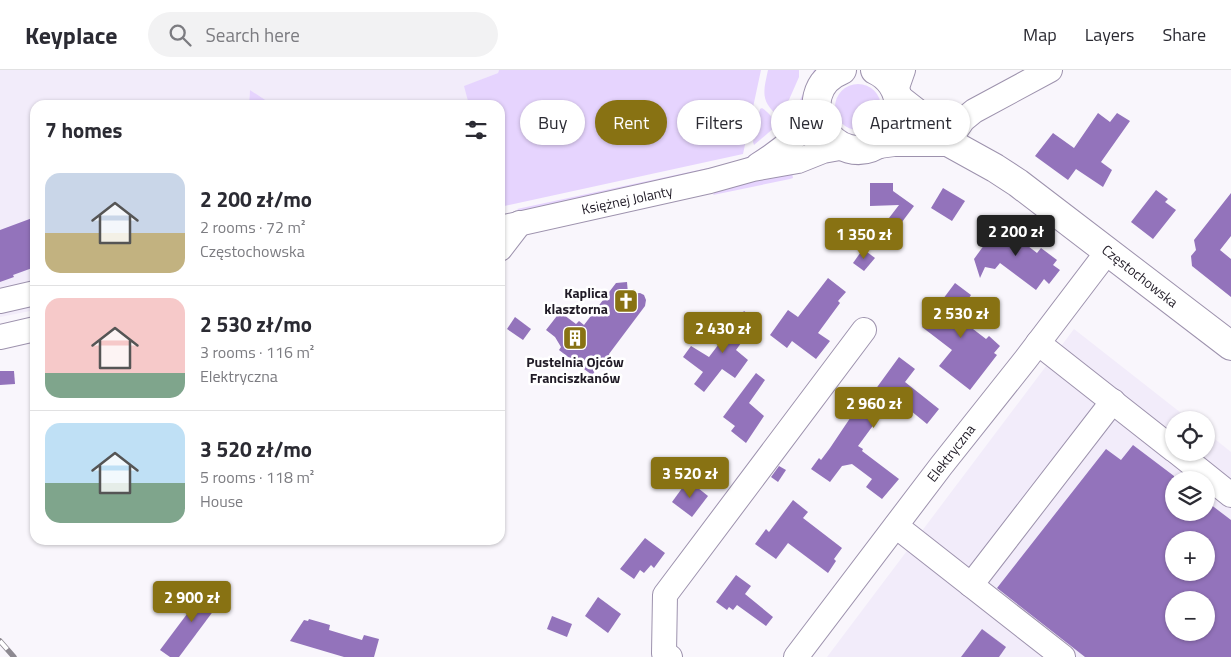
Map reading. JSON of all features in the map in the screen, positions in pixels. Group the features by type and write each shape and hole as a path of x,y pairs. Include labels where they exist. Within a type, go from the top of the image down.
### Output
{"main road":[{"name":"Częstochowska","path":"875,70 899,86 911,100"},
{"path":"818,100 819,94 833,73"},
{"path":"899,86 900,100"},
{"path":"840,145 846,147"},
{"name":"Częstochowska","path":"846,147 857,150 876,145"},
{"name":"Częstochowska","path":"954,145 1018,182 1231,346"}],"street":[{"path":"970,114 1050,70"},
{"name":"Księżnej Jolanty","path":"752,168 786,145"},
{"name":"Księżnej Jolanty","path":"510,225 710,181 752,168 798,161 823,151 846,147"},
{"path":"505,238 510,225"},
{"name":"Elektryczna","path":"796,657 1108,251"},
{"path":"0,300 30,294"},
{"path":"0,337 30,330"},
{"path":"670,657 664,653 665,595 864,330"},
{"path":"1038,343 1165,443"},
{"path":"971,585 1113,401"},
{"path":"1188,461 1231,495"},
{"path":"896,526 1063,657"}],"shaded area":[{"path":"0,70 499,70 498,73 465,86 468,100 265,100 250,90 249,100 30,100 30,311 0,317"},
{"path":"499,70 761,70 755,100 677,100 677,145 745,145 743,154 505,206 505,100 468,100 464,86 498,73"},
{"path":"768,70 799,70 799,77 789,100 771,100 771,109 766,102 765,85"},
{"path":"814,70 822,70 813,100 800,100"},
{"path":"858,84 867,86 879,100 852,100 852,129 842,123 842,100 837,100 845,88"},
{"path":"250,90 265,100 249,100"},
{"path":"761,108 771,116 771,130 761,139"},
{"path":"771,141 771,145 745,160 732,165 523,213 517,209 736,162"},
{"path":"792,173 793,178 790,179 713,195 717,189"},
{"path":"1074,329 1179,411 1165,411 1165,461 1215,461 1215,439 1231,452 1231,657 827,657"}],"building":[{"path":"1098,113 1110,122 1117,113 1130,121 1101,162 1112,170 1103,187 1076,169 1068,180 1035,156 1053,133 1074,148"},
{"path":"870,183 893,183 893,191 914,206 899,226 889,218 899,205 870,206"},
{"path":"943,188 965,201 952,221 931,208"},
{"path":"1156,190 1168,199 1165,202 1176,210 1153,239 1131,222"},
{"path":"1231,193 1231,236 1220,250 1231,259 1231,297 1192,266 1191,256 1196,250 1194,240"},
{"path":"30,219 30,269 0,282 0,230"},
{"path":"1003,219 1019,230 1015,236 1037,253 1041,248 1057,260 1053,265 1060,270 1049,284 1044,279 1036,290 1000,263 995,269 985,267 980,278 974,259"},
{"path":"863,249 875,258 864,271 853,263"},
{"path":"828,278 846,292 838,301 840,303 818,333 830,341 816,359 792,341 787,348 770,335 788,310 798,317"},
{"name":"Pustelnia Ojców Franciszkanów","path":"627,282 628,294 640,293 644,295 646,300 645,306 609,354 612,361 600,365 592,375 559,350 561,347 555,337 546,330 560,312 576,324 579,321 584,325 616,283"},
{"path":"955,283 971,295 967,301 971,304 960,319 986,339 989,336 1000,346 994,353 997,355 970,390 939,366 952,350 922,327"},
{"path":"744,311 757,321 736,350 748,360 735,378 722,369 704,392 694,384 703,372 683,357 691,346 709,357"},
{"path":"515,317 531,329 523,340 507,329"},
{"path":"899,357 915,369 905,382 939,409 927,424 894,397 858,446 899,479 882,499 866,487 872,479 852,464 842,466 830,482 811,469 830,448 871,387 875,390"},
{"path":"0,371 14,371 15,384 0,385"},
{"path":"756,373 765,380 749,403 764,416 746,443 731,431 735,426 723,417"},
{"path":"1133,445 1167,471 1165,471 1165,521 1215,521 1215,508 1231,520 1231,657 1085,657 997,588 1106,449 1121,460"},
{"path":"779,466 786,470 778,482 771,477"},
{"path":"688,480 708,496 692,517 672,502"},
{"path":"793,500 808,512 803,518 842,548 834,559 836,561 828,573 788,543 776,559 755,544 766,529 769,532"},
{"path":"645,538 665,553 654,568 651,565 644,573 640,570 634,579 620,569"},
{"path":"736,575 751,586 745,594 773,617 766,626 737,605 733,610 729,607 727,610 716,602"},
{"path":"208,586 223,598 179,657 170,657 160,650"},
{"path":"598,597 621,614 608,633 585,616"},
{"path":"552,616 572,624 567,637 547,629"},
{"path":"309,619 330,625 329,630 362,640 364,635 379,639 374,657 344,657 290,641 304,620 308,621"},
{"path":"982,629 1006,647 999,657 961,657"}],"railway":[{"path":"0,641 14,657"}],"place":[{"name":"Kaplica klasztorna","path":"626,301"},
{"name":"Pustelnia Ojców Franciszkanów","path":"575,338"}]}
